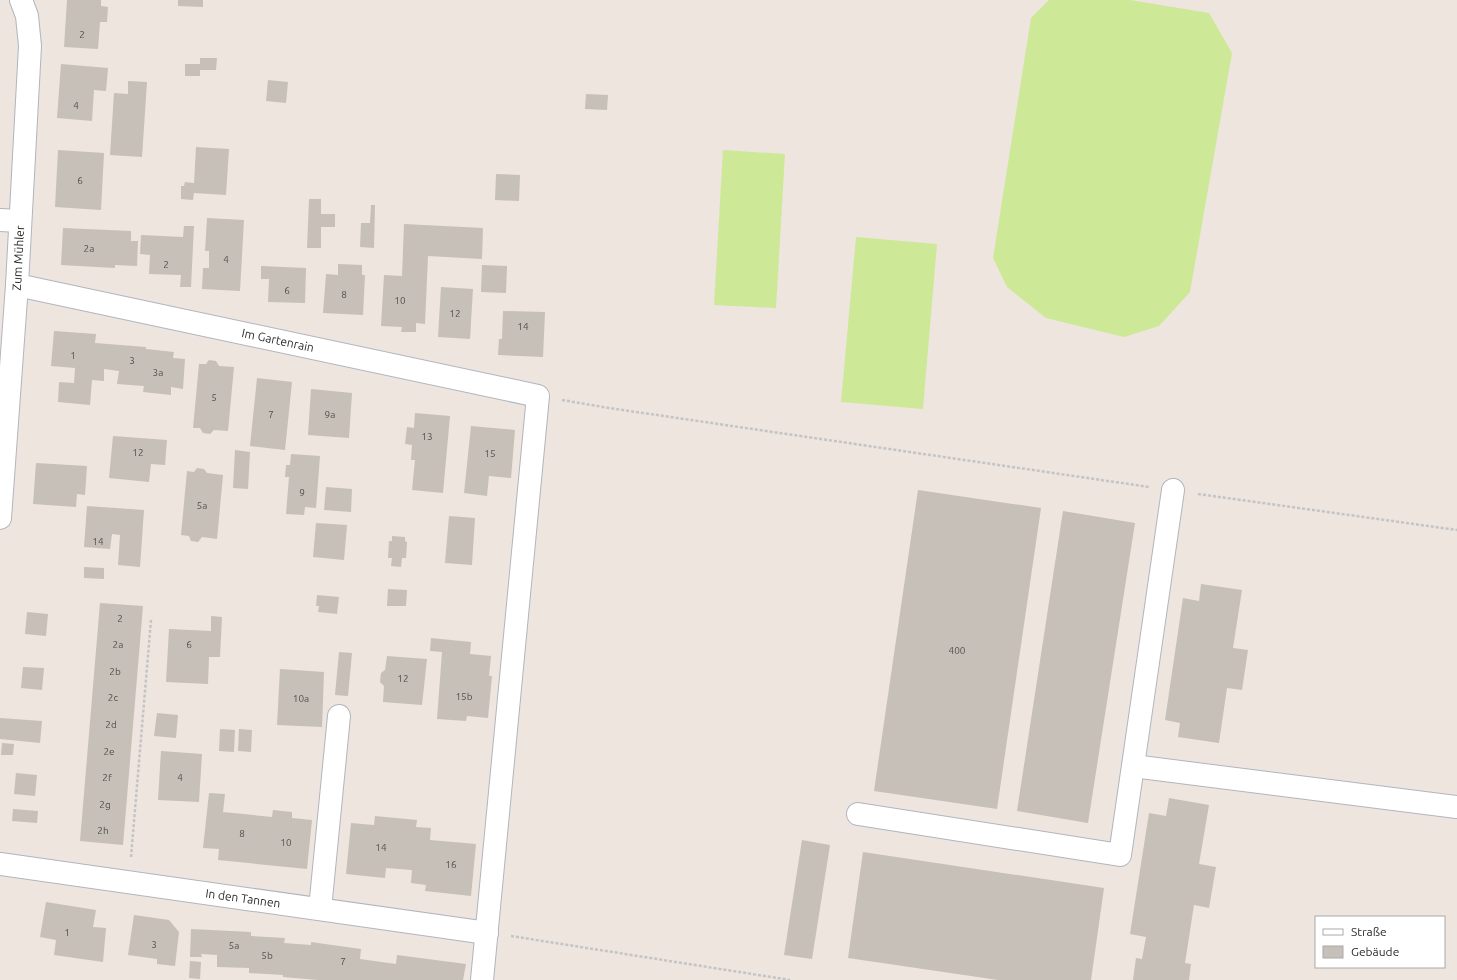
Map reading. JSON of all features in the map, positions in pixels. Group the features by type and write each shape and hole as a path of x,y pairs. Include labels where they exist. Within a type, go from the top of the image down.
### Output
{"street":[{"name":"Zum Mühler","path":"0,518 17,285 10,220 30,46 27,16 21,0"},
{"name":"Im Gartenrain","path":"17,285 538,396"},
{"path":"482,980 538,396"},
{"path":"858,814 1120,854 1173,490"},
{"path":"320,909 339,716"},
{"path":"1133,766 1457,807"},
{"name":"In den Tannen","path":"0,864 486,932"}],"path":[{"path":"538,396 609,408 843,442"},
{"path":"129,882 151,620"},
{"path":"486,932 790,980"}],"green space":[{"path":"1049,0 1130,0 1209,13 1232,53 1190,292 1159,326 1124,337 1046,318 1007,287 993,258 1031,18"},
{"path":"723,150 785,154 776,308 714,305"},
{"path":"856,237 937,244 923,409 841,402"}],"building":[{"path":"67,0 101,0 101,6 108,7 107,22 100,22 98,49 64,47"},
{"path":"178,0 203,0 203,7 178,6"},
{"path":"200,58 217,58 216,70 200,70 200,76 185,76 185,64 200,64"},
{"path":"61,64 108,68 106,91 94,90 92,121 57,118"},
{"path":"268,80 288,82 286,103 266,101"},
{"path":"128,81 147,82 142,157 110,155 114,93 128,94"},
{"path":"586,94 608,95 607,110 585,109"},
{"path":"196,147 229,149 226,195 194,193 193,200 181,199 181,186 184,186 185,182 194,183"},
{"path":"58,150 104,153 101,210 55,207"},
{"path":"496,174 520,175 519,201 495,200"},
{"path":"309,199 321,199 321,214 335,214 335,227 321,227 321,248 307,248"},
{"path":"371,205 375,205 374,248 360,247 361,223 370,223"},
{"path":"207,218 244,220 240,291 202,289 203,268 209,268 209,251 205,251"},
{"path":"404,224 483,228 482,259 428,256 425,324 416,323 416,332 401,332 402,327 381,326 384,275 402,276"},
{"path":"184,226 194,226 191,287 180,287 181,275 149,274 150,255 140,254 141,235 183,237"},
{"path":"63,228 131,231 131,241 138,241 137,266 115,265 115,268 61,265"},
{"path":"338,264 362,265 362,275 365,275 363,315 323,313 326,274 338,275"},
{"path":"482,265 507,266 506,293 481,292"},
{"path":"261,266 306,268 305,303 268,302 269,279 261,279"},
{"path":"441,287 473,289 470,339 438,337"},
{"path":"503,311 545,312 543,357 498,355 499,339 502,339"},
{"path":"54,331 96,334 95,343 146,347 146,349 174,352 173,358 185,359 183,389 171,387 171,395 143,392 144,386 117,384 119,371 104,369 104,381 92,380 90,405 58,402 59,382 74,383 75,368 51,366"},
{"path":"209,360 216,361 219,366 234,367 228,431 214,430 210,434 203,433 200,428 193,428 199,364 206,364"},
{"path":"257,378 292,382 285,450 250,446"},
{"path":"311,389 352,393 349,438 308,435"},
{"path":"415,413 450,416 443,493 412,490 415,460 411,460 412,445 405,444 407,427 414,428"},
{"path":"471,426 515,430 511,478 489,476 487,496 464,493"},
{"path":"113,436 167,440 165,465 151,464 149,482 109,478"},
{"path":"235,450 250,452 248,489 233,488"},
{"path":"291,454 320,456 316,508 305,507 304,515 286,514 289,477 285,477 286,465 290,465"},
{"path":"36,463 87,466 85,495 77,494 76,507 33,504"},
{"path":"197,468 204,469 207,473 223,475 217,539 202,537 198,542 191,541 189,536 181,535 187,471 194,472"},
{"path":"326,487 352,489 351,512 324,510"},
{"path":"918,490 1041,508 997,809 874,791"},
{"path":"87,506 144,510 140,567 118,565 120,535 112,534 110,549 84,547"},
{"path":"1063,511 1135,523 1088,823 1017,811"},
{"path":"449,516 475,518 472,565 445,563"},
{"path":"316,523 347,525 344,560 313,557"},
{"path":"392,536 405,537 405,541 407,542 406,558 402,558 401,567 391,566 392,558 388,558 389,541 392,541"},
{"path":"84,567 104,568 104,579 84,578"},
{"path":"1201,584 1242,590 1233,648 1248,650 1242,690 1227,688 1219,743 1178,737 1180,723 1165,720 1183,598 1199,601"},
{"path":"388,589 407,590 406,606 387,606"},
{"path":"317,595 339,597 337,614 318,612 319,606 316,606"},
{"path":"100,603 143,606 123,845 80,841"},
{"path":"27,612 48,614 46,636 25,634"},
{"path":"211,616 222,617 220,657 209,657 208,684 166,682 169,629 211,631"},
{"path":"431,638 471,642 470,654 491,656 489,676 492,676 488,718 467,716 466,721 437,719 442,652 430,651"},
{"path":"339,652 352,653 348,696 335,695"},
{"path":"387,656 427,659 422,705 383,702 384,686 380,682 381,673 385,670"},
{"path":"23,667 44,668 42,690 21,688"},
{"path":"280,669 324,672 322,727 277,725"},
{"path":"157,713 178,715 176,738 154,736"},
{"path":"0,718 42,721 40,743 0,739"},
{"path":"220,729 235,730 234,752 219,751"},
{"path":"239,729 252,730 251,752 238,751"},
{"path":"2,743 14,744 13,755 1,755"},
{"path":"161,751 202,754 199,802 158,800"},
{"path":"16,773 37,775 35,796 14,794"},
{"path":"209,793 225,794 223,812 272,817 273,810 292,812 292,818 312,820 307,869 218,860 219,849 203,848"},
{"path":"1169,798 1209,805 1199,864 1216,867 1209,908 1194,905 1185,963 1191,964 1189,980 1133,980 1136,958 1142,959 1146,937 1130,934 1149,813 1166,816"},
{"path":"13,809 38,811 37,823 12,821"},
{"path":"375,816 417,820 416,827 431,828 430,840 476,844 471,896 425,891 426,885 411,883 412,870 386,868 385,878 346,874 351,823 374,825"},
{"path":"802,840 830,845 812,959 784,955"},
{"path":"863,852 1104,888 1091,980 998,980 848,958"},
{"path":"46,902 96,910 93,927 106,928 103,962 54,955 56,940 40,937"},
{"path":"134,915 169,920 179,932 175,966 157,964 157,959 128,955"},
{"path":"191,929 251,932 251,936 285,938 284,943 311,945 311,942 361,949 360,959 396,964 397,955 466,964 463,980 318,980 283,977 283,975 249,973 249,968 217,967 217,955 201,954 202,957 190,957"},
{"path":"190,961 201,962 200,979 189,978"}]}
